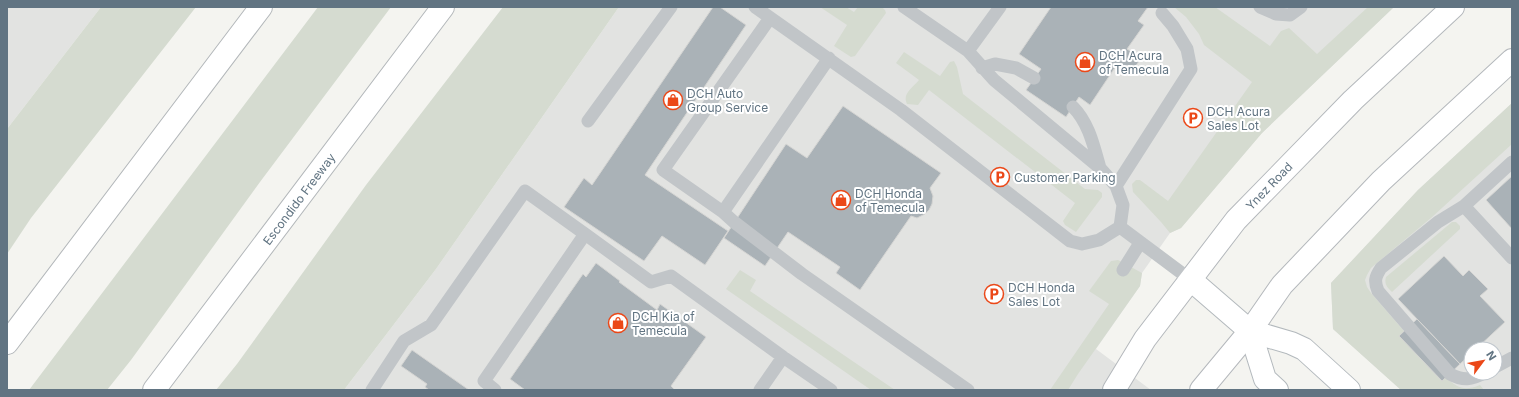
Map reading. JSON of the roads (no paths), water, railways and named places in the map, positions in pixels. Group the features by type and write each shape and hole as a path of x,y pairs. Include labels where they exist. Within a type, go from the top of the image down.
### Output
{"main road":[{"path":"7,343 262,7"},
{"name":"Escondido Freeway","path":"154,390 443,7"},
{"name":"Ynez Road","path":"1114,390 1145,339 1236,220 1353,100 1453,7"},
{"path":"1201,390 1250,332 1282,285 1381,180 1512,60"},
{"path":"1191,280 1250,332 1291,343 1304,349 1349,390"},
{"path":"1250,332 1265,378 1278,390"}],"lane":[{"path":"588,121 671,7"},
{"path":"755,7 901,110 1070,241 1082,244 1099,240 1120,227"},
{"path":"904,7 968,51 994,80 1100,168 1116,186 1123,205 1120,227"},
{"path":"968,51 1000,7"},
{"path":"1260,7 1276,14 1290,15 1301,7"},
{"path":"1116,186 1191,69 1187,49 1173,26 1162,13"},
{"path":"770,18 663,170 723,212 802,274 968,390"},
{"path":"723,212 829,58"},
{"path":"982,68 995,64 1016,68 1034,78"},
{"path":"1073,107 1081,114 1090,135 1100,168"},
{"path":"1463,379 1450,374 1378,291 1374,283 1375,277 1381,268 1438,222 1464,206 1512,162"},
{"path":"372,390 404,340 431,325 525,191 651,282 671,276 783,357 832,390"},
{"path":"1464,206 1512,258"},
{"path":"1120,227 1191,280"},
{"path":"495,390 484,381 584,234"},
{"path":"1123,270 1140,243"},
{"path":"760,390 783,357"},
{"path":"1503,363 1512,358"}],"place":[{"name":"DCH Acura of Temecula","path":"1085,62"},
{"name":"DCH Auto Group Service","path":"673,100"},
{"name":"DCH Acura Sales Lot","path":"1193,118"},
{"name":"Customer Parking","path":"1000,177"},
{"name":"DCH Honda of Temecula","path":"841,200"},
{"name":"DCH Honda Sales Lot","path":"994,294"},
{"name":"DCH Kia of Temecula","path":"618,323"}]}
